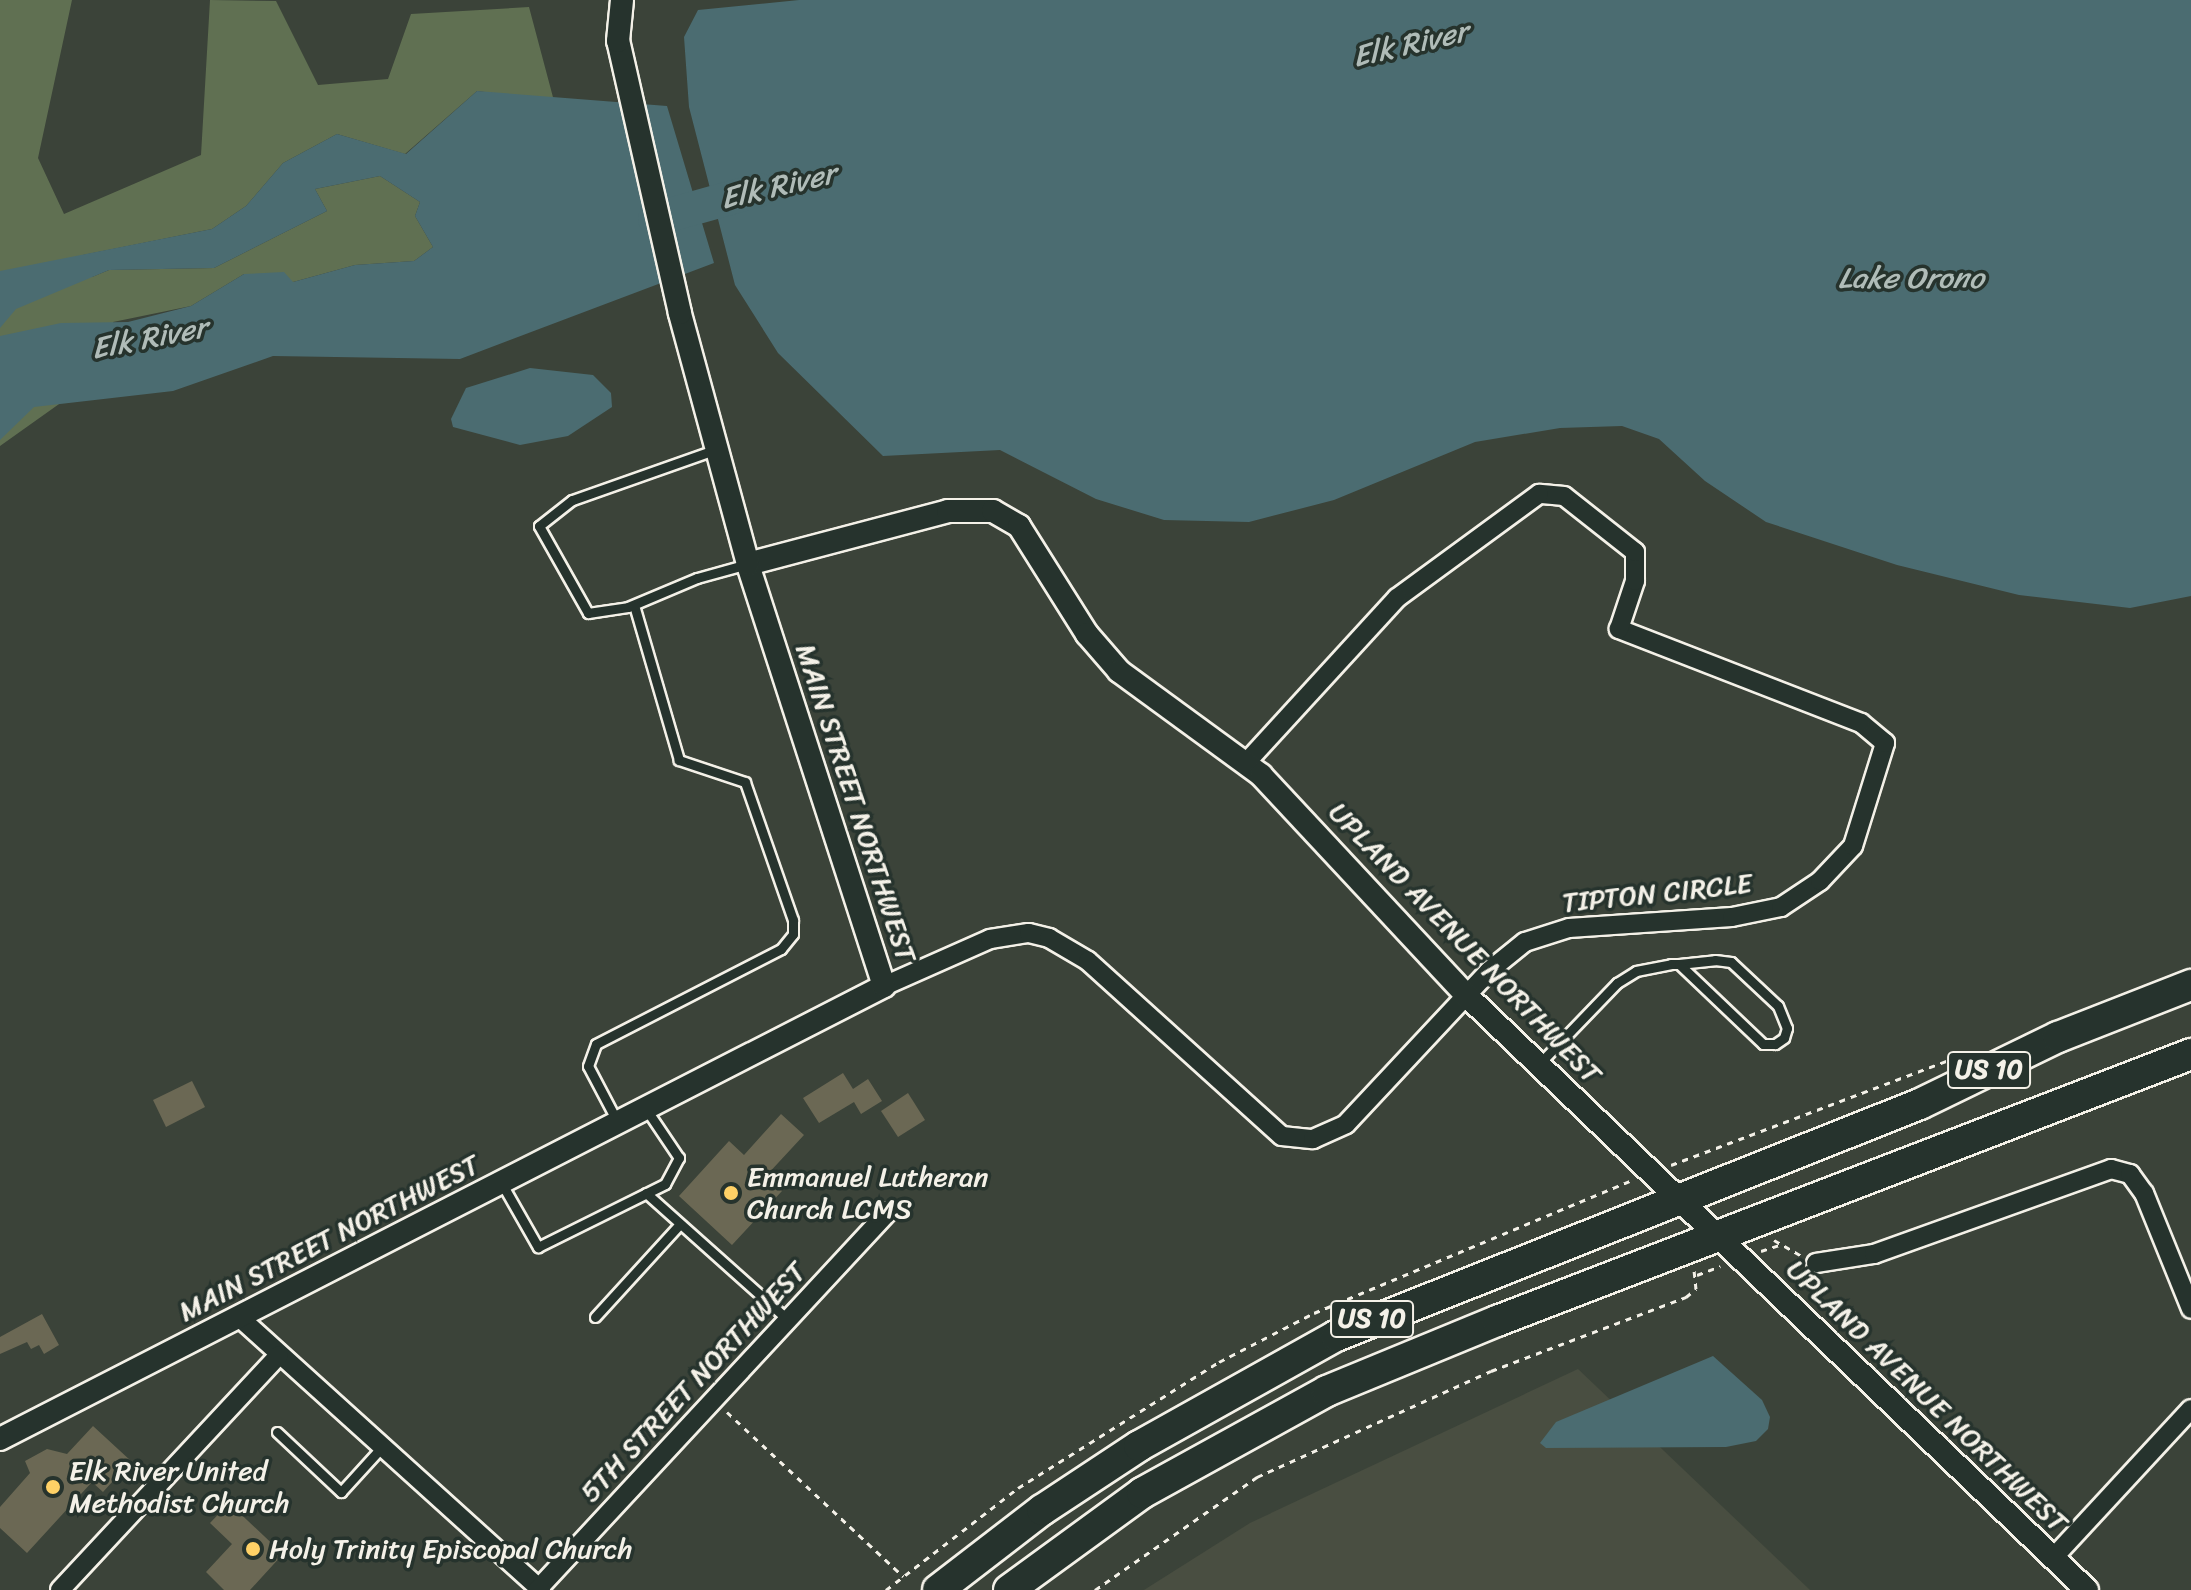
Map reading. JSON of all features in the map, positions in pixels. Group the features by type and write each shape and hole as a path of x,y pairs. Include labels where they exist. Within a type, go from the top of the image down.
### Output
{"highway":[{"name":"US 10","path":"938,1590 1042,1510 1139,1446 1323,1342 1676,1196 1920,1104 2058,1037 2191,985"},
{"name":"US 10","path":"1009,1590 1142,1493 1287,1411 1497,1321 2191,1054"}],"street":[{"name":"MAIN STREET NORTHWEST","path":"0,1439 884,986 748,564 680,313 618,41 622,0"},
{"name":"TIPTON CIRCLE","path":"884,986 990,939 1019,934 1049,938 1088,961 1282,1136 1294,1141 1331,1134 1346,1124 1466,995 1507,956 1547,933 1781,907 1820,881 1853,846 1885,743 1861,723 1619,629 1635,581 1635,552 1564,496 1539,494 1519,511 1450,555 1397,598 1246,763"},
{"name":"UPLAND AVENUE NORTHWEST","path":"748,564 920,517 973,508 993,511 1019,526 1087,634 1119,671 1246,763 1466,995 2087,1590"},
{"path":"1816,1263 1874,1254 2097,1170 2124,1171 2135,1179 2191,1309"},
{"name":"5TH STREET NORTHWEST","path":"539,1589 888,1212"},
{"path":"239,1317 539,1589"},
{"path":"60,1590 279,1355"},
{"path":"2053,1558 2191,1409"}],"lane":[{"path":"717,449 572,500 539,526 588,613 634,605 697,578 748,564"},
{"path":"618,1124 588,1066 596,1044 781,949 793,934 793,920 745,782 679,760 634,605"},
{"path":"1538,1065 1617,983 1636,971 1679,964 1731,962 1778,1006 1787,1028 1784,1038 1763,1044 1679,964"},
{"path":"502,1184 538,1247 665,1184 679,1158 646,1109"},
{"path":"646,1193 789,1321"},
{"path":"595,1317 680,1224"},
{"path":"277,1432 341,1492 382,1447"}],"path":[{"path":"1683,1160 1967,1053"},
{"path":"1779,1245 1816,1263"},
{"path":"1095,1590 1257,1477 1491,1371 1678,1301 1696,1289 1697,1275"},
{"path":"715,1401 903,1576"}],"shaded area":[{"path":"1578,1369 1810,1590 1144,1590 1250,1523"}],"green space":[{"path":"0,0 72,0 38,158 64,214 201,155 210,0 276,1 318,85 388,79 411,14 529,7 554,101 477,91 405,154 337,134 283,163 246,206 212,229 83,255 92,277 109,270 214,268 327,211 315,189 380,176 420,202 415,216 433,247 414,261 355,265 293,282 244,274 191,306 113,322 128,355 0,446"}],"water":[{"name":"Lake Orono","path":"799,0 2191,0 2191,596 2130,608 2019,595 1897,565 1766,522 1705,481 1659,439 1622,426 1560,428 1475,442 1334,500 1249,522 1164,520 1096,499 1000,450 883,456 778,353 735,285 689,107 684,37 698,10"},
{"path":"477,91 667,106 714,263 460,359 273,356 173,391 34,407 0,440 0,336 61,323 128,322 191,306 244,274 284,272 293,282 355,265 414,261 433,247 415,216 420,202 380,176 315,189 327,211 214,268 109,270 16,309 0,328 0,271 212,229 246,206 283,163 337,134 406,154"},
{"path":"530,368 593,375 611,393 612,407 568,436 520,445 453,427 451,419 466,388"},
{"path":"1713,1356 1762,1400 1770,1417 1768,1429 1756,1441 1726,1447 1546,1448 1540,1443 1556,1422"}],"building":[{"path":"843,1073 853,1089 868,1079 882,1101 861,1114 854,1102 819,1123 803,1098"},
{"path":"192,1081 205,1107 166,1127 153,1100"},
{"path":"908,1093 925,1120 898,1137 881,1111"},
{"name":"Emmanuel Lutheran Church LCMS","path":"781,1114 804,1135 766,1176 782,1191 732,1245 679,1196 729,1141 744,1155"},
{"path":"42,1314 59,1345 44,1354 39,1345 31,1349 27,1342 0,1354 0,1337"},
{"name":"Elk River United Methodist Church","path":"93,1426 131,1461 103,1492 92,1482 27,1553 0,1528 0,1507 30,1473 25,1461 47,1449 67,1454"},
{"name":"Holy Trinity Episcopal Church","path":"229,1503 283,1554 250,1590 224,1590 206,1572 232,1544 210,1523"}],"waterway":[{"name":"Elk River","path":"655,219 759,190"}],"place":[{"name":"Emmanuel Lutheran Church LCMS","path":"731,1193"},
{"name":"Elk River United Methodist Church","path":"53,1487"},
{"name":"Holy Trinity Episcopal Church","path":"253,1549"}]}
